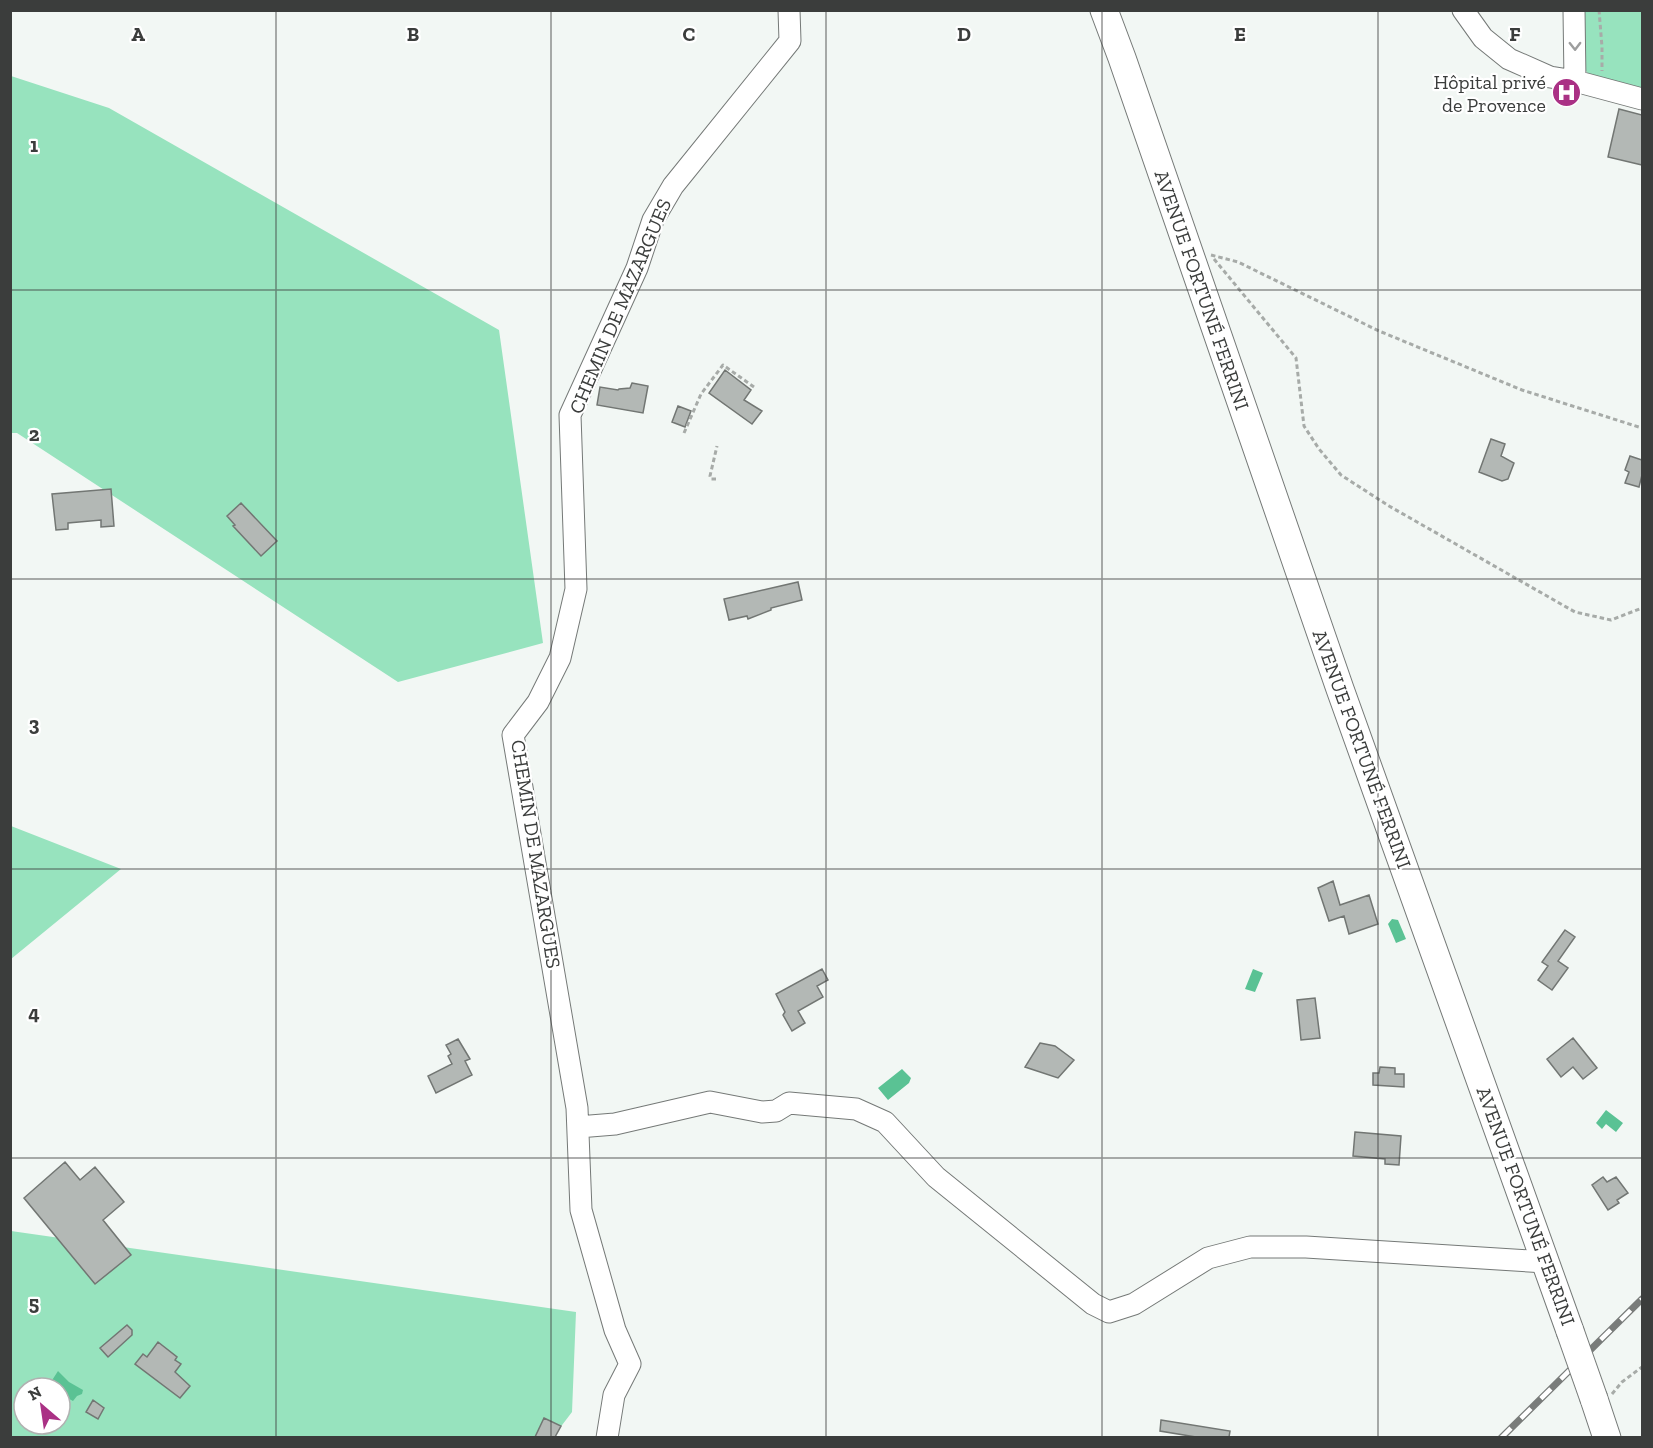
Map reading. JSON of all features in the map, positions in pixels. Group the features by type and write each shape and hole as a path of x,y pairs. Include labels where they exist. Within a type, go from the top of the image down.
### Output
{"main road":[{"name":"AVENUE FORTUNÉ FERRINI","path":"1104,10 1202,260 1340,689 1600,1416"},
{"name":"AVENUE FORTUNÉ FERRINI","path":"1109,10 1122,58"}],"street":[{"name":"CHEMIN DE MAZARGUES","path":"607,1437 614,1395 630,1364 615,1330 581,1210 577,1108 513,735 538,702 560,658 576,589 570,415 637,268 653,220 673,186 790,41 789,10"},
{"path":"1463,10 1483,38 1509,59 1550,77 1601,87 1642,99"},
{"path":"1574,10 1575,81"},
{"path":"578,1127 615,1124 710,1102 762,1112 776,1111 789,1103 856,1109 885,1122 936,1178 1093,1304 1108,1312 1134,1304 1208,1258 1251,1247 1306,1247 1546,1262"}],"path":[{"path":"1599,10 1602,47 1601,87"},
{"path":"1202,260 1238,262 1379,331 1522,390 1642,428"},
{"path":"1202,260 1296,358 1305,426 1319,449 1341,476 1389,506 1575,612 1611,620 1642,608"},
{"path":"684,433 701,394 723,365 754,387"},
{"path":"716,479 711,479 710,476 717,446"},
{"path":"1600,1416 1622,1382 1642,1368"}],"shaded area":[{"path":"1582,11 1642,11 1642,93 1602,82 1589,75 1580,49"},
{"path":"11,76 109,108 499,330 543,643 398,682 17,433 11,433"},
{"path":"11,826 121,869 11,959"},
{"path":"1392,919 1398,920 1406,939 1396,943 1388,924"},
{"path":"1253,969 1263,973 1255,992 1245,989"},
{"path":"902,1069 911,1078 909,1083 888,1100 878,1088"},
{"path":"1606,1110 1623,1123 1616,1132 1606,1124 1602,1129 1596,1123"},
{"path":"11,1231 576,1312 572,1412 553,1437 11,1438"},
{"path":"72,1384 83,1390 82,1394 73,1401"}],"building":[{"path":"1619,109 1642,115 1642,165 1608,157"},
{"path":"725,370 751,390 744,400 762,411 752,424 709,393"},
{"path":"632,383 648,386 643,413 597,405 600,387 618,390 630,388"},
{"path":"678,406 691,411 685,427 672,422"},
{"path":"1491,439 1505,444 1501,456 1514,463 1508,479 1502,481 1479,472"},
{"path":"1630,456 1642,460 1639,487 1625,483 1629,472 1625,470"},
{"path":"111,489 114,526 101,527 101,520 68,523 68,529 56,530 52,494"},
{"path":"241,503 277,541 261,556 233,526 235,525 227,516"},
{"path":"798,582 802,600 771,608 771,610 748,619 747,616 729,620 724,599"},
{"path":"1333,881 1340,905 1369,895 1378,924 1349,934 1344,916 1329,921 1318,888"},
{"path":"1565,930 1575,937 1558,961 1568,968 1552,990 1538,980 1548,966 1542,962"},
{"path":"822,969 828,980 817,986 823,997 798,1011 805,1023 792,1031 783,1015 785,1012 776,994"},
{"path":"1315,998 1320,1038 1301,1040 1297,1000"},
{"path":"1573,1038 1597,1068 1583,1079 1573,1067 1561,1077 1547,1059"},
{"path":"458,1039 470,1059 465,1061 472,1075 436,1093 428,1076 452,1064 448,1056 451,1054 446,1045"},
{"path":"1040,1043 1055,1046 1074,1060 1058,1078 1025,1067"},
{"path":"1380,1067 1395,1068 1395,1074 1404,1074 1404,1087 1373,1085 1373,1073 1379,1073"},
{"path":"1355,1132 1401,1136 1399,1165 1385,1164 1385,1159 1353,1156"},
{"path":"65,1162 80,1180 95,1167 124,1202 103,1220 131,1255 95,1284 24,1198"},
{"path":"1603,1177 1607,1182 1616,1177 1628,1193 1608,1210 1592,1185"},
{"path":"127,1325 132,1330 132,1335 108,1357 100,1348"},
{"path":"158,1342 177,1357 175,1360 181,1364 175,1372 190,1386 180,1398 135,1364 143,1354 147,1357"},
{"path":"93,1400 104,1408 98,1419 86,1412"},
{"path":"544,1418 561,1426 555,1437 535,1437"},
{"path":"1161,1420 1230,1431 1229,1437 1196,1437 1160,1431"}],"railway":[{"path":"1501,1438 1642,1299"}],"place":[{"name":"Hôpital privé de Provence","path":"1567,93"}]}
